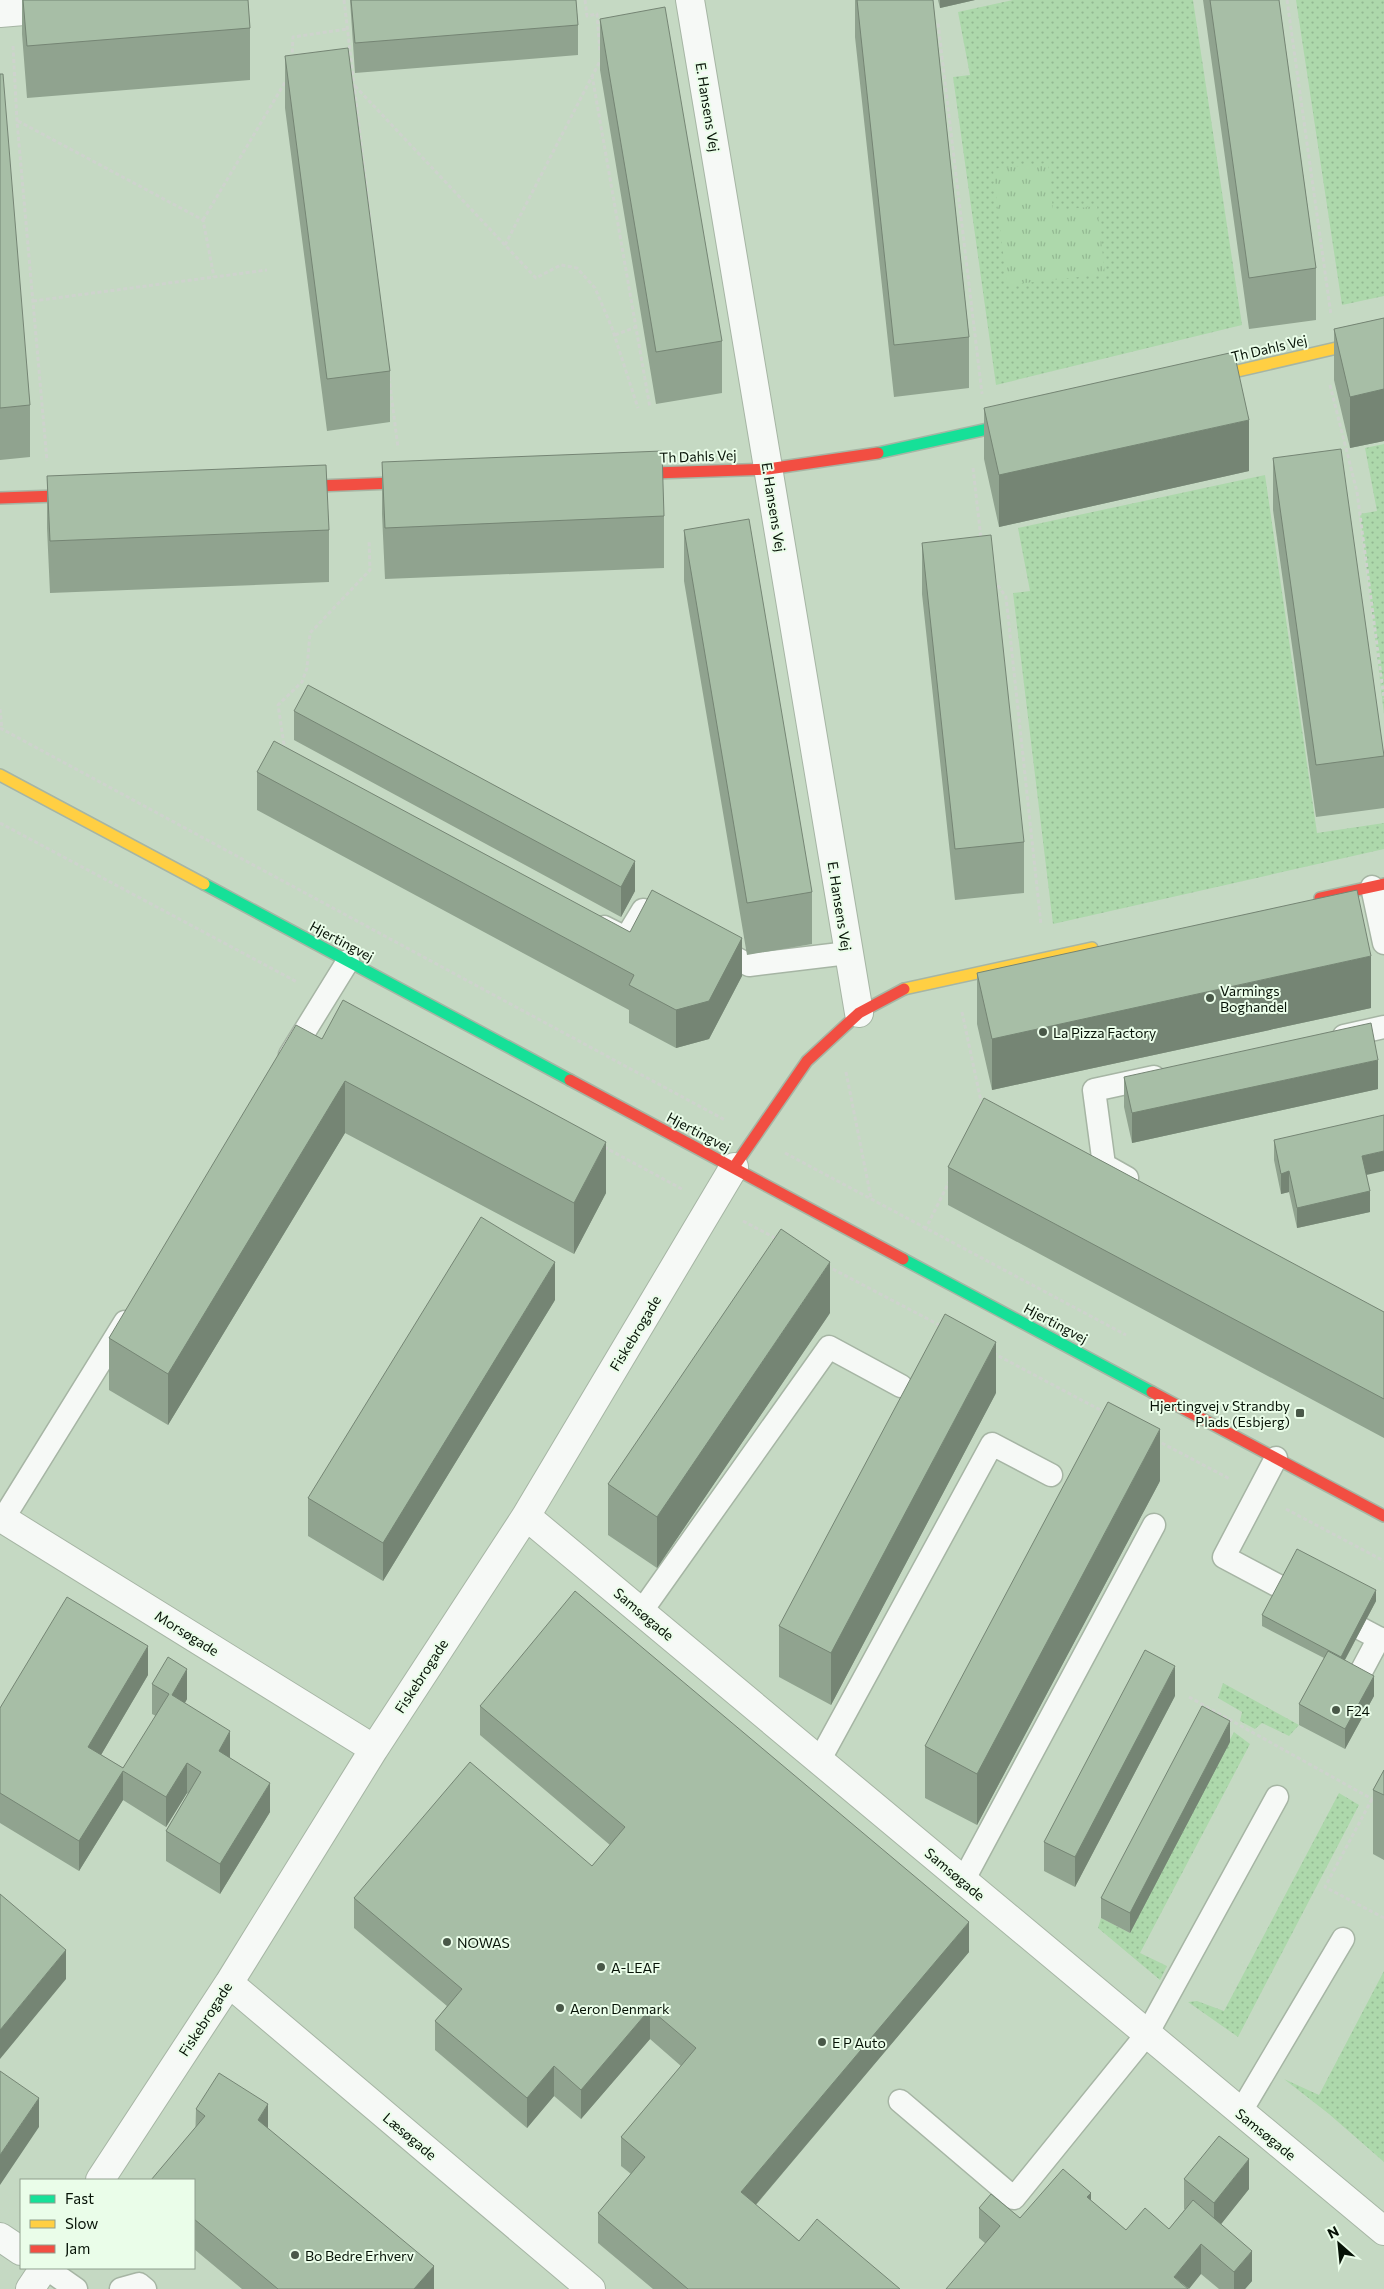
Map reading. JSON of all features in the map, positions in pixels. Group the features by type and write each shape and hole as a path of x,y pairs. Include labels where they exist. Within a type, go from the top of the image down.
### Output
{"main road":[{"name":"Th Dahls Vej","path":"1192,381 1384,337"},
{"name":"Th Dahls Vej","path":"610,475 768,469 897,450 1033,419"},
{"path":"275,488 432,482"},
{"path":"0,498 99,494"},
{"name":"Hjertingvej","path":"0,775 1384,1516"},
{"path":"1304,902 1378,886"},
{"path":"734,1167 807,1061 859,1014 906,988 1103,945"}],"street":[{"name":"E. Hansens Vej","path":"690,0 859,1014"},
{"path":"5,12 87,6"},
{"name":"Fiskebrogade","path":"101,2179 228,1983 374,1749 526,1516 734,1167"},
{"name":"Samsøgade","path":"526,1516 1240,2113 1384,2231"},
{"name":"Morsøgade","path":"2,1518 374,1749"},
{"name":"Læsøgade","path":"228,1983 591,2289"},
{"path":"0,2237 20,2250"},
{"path":"30,2289 44,2269"}],"lane":[{"path":"1378,886 1384,943"},
{"path":"581,916 626,938 642,910 749,965 848,953"},
{"path":"278,1073 348,960"},
{"path":"1326,1040 1384,1027"},
{"path":"1144,1187 1104,1165 1094,1090 1172,1073"},
{"path":"2,1518 138,1300"},
{"path":"641,1612 829,1347 901,1386"},
{"path":"820,1761 992,1444 1050,1476"},
{"path":"1276,1458 1224,1557 1382,1640 1354,1685"},
{"path":"964,1881 1154,1525"},
{"path":"900,2101 1014,2198 1147,2034 1277,1797"},
{"path":"1240,2113 1342,1939"},
{"path":"46,2269 76,2289"},
{"path":"121,2289 139,2284 146,2289"}],"path":[{"path":"344,0 373,240"},
{"path":"505,245 601,59 597,14 587,16 584,0"},
{"path":"1287,0 1336,348"},
{"path":"5,12 17,121 51,496"},
{"path":"924,23 938,24 986,430"},
{"path":"292,63 293,37 347,29"},
{"path":"214,277 202,220 292,71"},
{"path":"592,76 650,408"},
{"path":"354,85 536,278 561,265 577,268 595,288 615,335 638,408"},
{"path":"17,121 202,220"},
{"path":"33,301 267,270"},
{"path":"615,335 636,327"},
{"path":"1323,351 1337,418 1357,492 1384,699"},
{"path":"389,376 402,483"},
{"path":"970,433 981,546"},
{"path":"286,757 278,705 302,682 307,668 310,633 370,570 369,540"},
{"path":"992,578 1006,597 1045,958"},
{"path":"0,709 1,729 1129,1337"},
{"path":"955,978 983,1110"},
{"path":"838,1032 871,1199"},
{"path":"904,1258 927,1228 951,1178"},
{"path":"1189,1697 1372,1799"},
{"path":"1376,1791 1325,1887 1384,1918"}],"green space":[{"path":"1013,0 1193,0 1242,325 996,385 953,77 970,75 958,12"},
{"path":"1296,0 1384,0 1384,296 1342,305"},
{"path":"1048,163 1053,211 1097,206 1105,274 1007,285 993,169"},
{"path":"1384,444 1384,714 1360,514 1377,511 1365,448"},
{"path":"1265,475 1317,833 1384,823 1384,849 1053,924 1013,593 1030,591 1018,528"},
{"path":"1223,1683 1299,1725 1289,1736 1262,1723 1255,1729 1240,1721 1242,1712 1218,1698"},
{"path":"1234,1732 1250,1744 1140,1953 1167,1966 1160,1980 1098,1928 1101,1918 1130,1933"},
{"path":"1339,1793 1359,1805 1238,2037 1188,2002 1197,2001 1224,2011"},
{"path":"1384,1971 1384,2162 1329,2114 1284,2079 1319,2095"}],"building":[{"path":"23,0 248,0 250,28 27,46"},
{"path":"351,0 576,0 578,25 355,43"},
{"path":"857,0 933,0 969,337 894,345"},
{"path":"1210,0 1279,0 1316,268 1249,278"},
{"path":"665,7 722,341 656,352 600,19"},
{"path":"348,48 390,371 327,379 285,56"},
{"path":"0,74 3,74 30,405 0,408"},
{"path":"1384,318 1384,389 1350,397 1334,329"},
{"path":"1234,352 1249,420 999,475 984,408"},
{"path":"1341,449 1384,756 1316,765 1273,458"},
{"path":"662,451 664,516 385,528 382,462"},
{"path":"326,465 329,530 50,541 47,476"},
{"path":"749,519 812,892 747,903 684,530"},
{"path":"991,535 1024,842 955,849 922,543"},
{"path":"308,685 635,861 621,887 294,711"},
{"path":"274,741 630,932 652,890 742,938 709,1001 676,1010 629,985 634,975 257,772"},
{"path":"1357,890 1371,956 992,1039 977,973"},
{"path":"343,1000 606,1142 574,1203 345,1081 168,1374 109,1338 296,1025 322,1039"},
{"path":"1371,1023 1378,1060 1132,1113 1124,1077"},
{"path":"984,1098 1384,1312 1384,1399 948,1167"},
{"path":"1384,1115 1384,1151 1362,1156 1370,1191 1297,1208 1289,1171 1281,1174 1274,1140"},
{"path":"481,1217 555,1262 383,1543 308,1498"},
{"path":"781,1229 830,1262 657,1517 608,1484"},
{"path":"945,1314 996,1342 831,1653 779,1626"},
{"path":"1108,1402 1160,1429 977,1774 925,1746"},
{"path":"1297,1549 1376,1590 1341,1657 1262,1615"},
{"path":"575,1591 969,1922 741,2192 799,2241 817,2219 900,2289 688,2289 598,2213 645,2157 621,2137 696,2048 650,2009 581,2090 554,2066 527,2098 435,2021 462,1989 354,1898 470,1762 592,1866 625,1827 480,1706"},
{"path":"67,1597 148,1646 88,1747 123,1768 169,1694 152,1684 168,1657 187,1669 172,1695 230,1731 219,1751 270,1783 220,1864 166,1831 201,1772 187,1763 166,1797 123,1771 79,1841 0,1793 0,1708"},
{"path":"1145,1650 1175,1666 1075,1857 1044,1842"},
{"path":"1328,1651 1374,1676 1345,1729 1299,1704"},
{"path":"1202,1706 1230,1721 1130,1913 1101,1898"},
{"path":"1384,1770 1384,1795 1373,1790"},
{"path":"0,1894 66,1950 0,2030"},
{"path":"0,2071 39,2098 0,2155"},
{"path":"219,2073 268,2104 258,2120 434,2266 414,2289 278,2289 195,2220 195,2179 152,2179 205,2116 196,2109"},
{"path":"1219,2136 1249,2159 1214,2203 1184,2179"},
{"path":"1063,2169 1091,2193 1087,2197 1126,2230 1145,2208 1169,2229 1193,2200 1252,2251 1234,2272 1201,2244 1174,2277 1188,2289 946,2289 1000,2226 979,2208 991,2194 1020,2218"}],"traffic: fast":[{"path":"878,453 1020,422"},
{"path":"204,884 570,1080"},
{"path":"903,1259 1152,1392"}],"traffic: slow":[{"path":"1203,379 1384,337"},
{"path":"0,775 204,884"},
{"path":"904,989 1092,948"}],"traffic: jam":[{"path":"625,474 768,469 878,453"},
{"path":"290,487 420,482"},
{"path":"0,498 85,495"},
{"path":"1320,898 1384,884"},
{"path":"734,1167 807,1061 859,1013 904,989"},
{"path":"570,1080 903,1259"},
{"path":"1152,1392 1384,1516"}],"place":[{"name":"Varmings Boghandel","path":"1210,998"},
{"name":"La Pizza Factory","path":"1043,1032"},
{"name":"Hjertingvej v Strandby Plads (Esbjerg)","path":"1300,1413"},
{"name":"F24","path":"1336,1710"},
{"name":"NOWAS","path":"447,1942"},
{"name":"A-LEAF","path":"601,1967"},
{"name":"Aeron Denmark","path":"560,2008"},
{"name":"E P Auto","path":"822,2042"},
{"name":"Bo Bedre Erhverv","path":"295,2255"}]}
